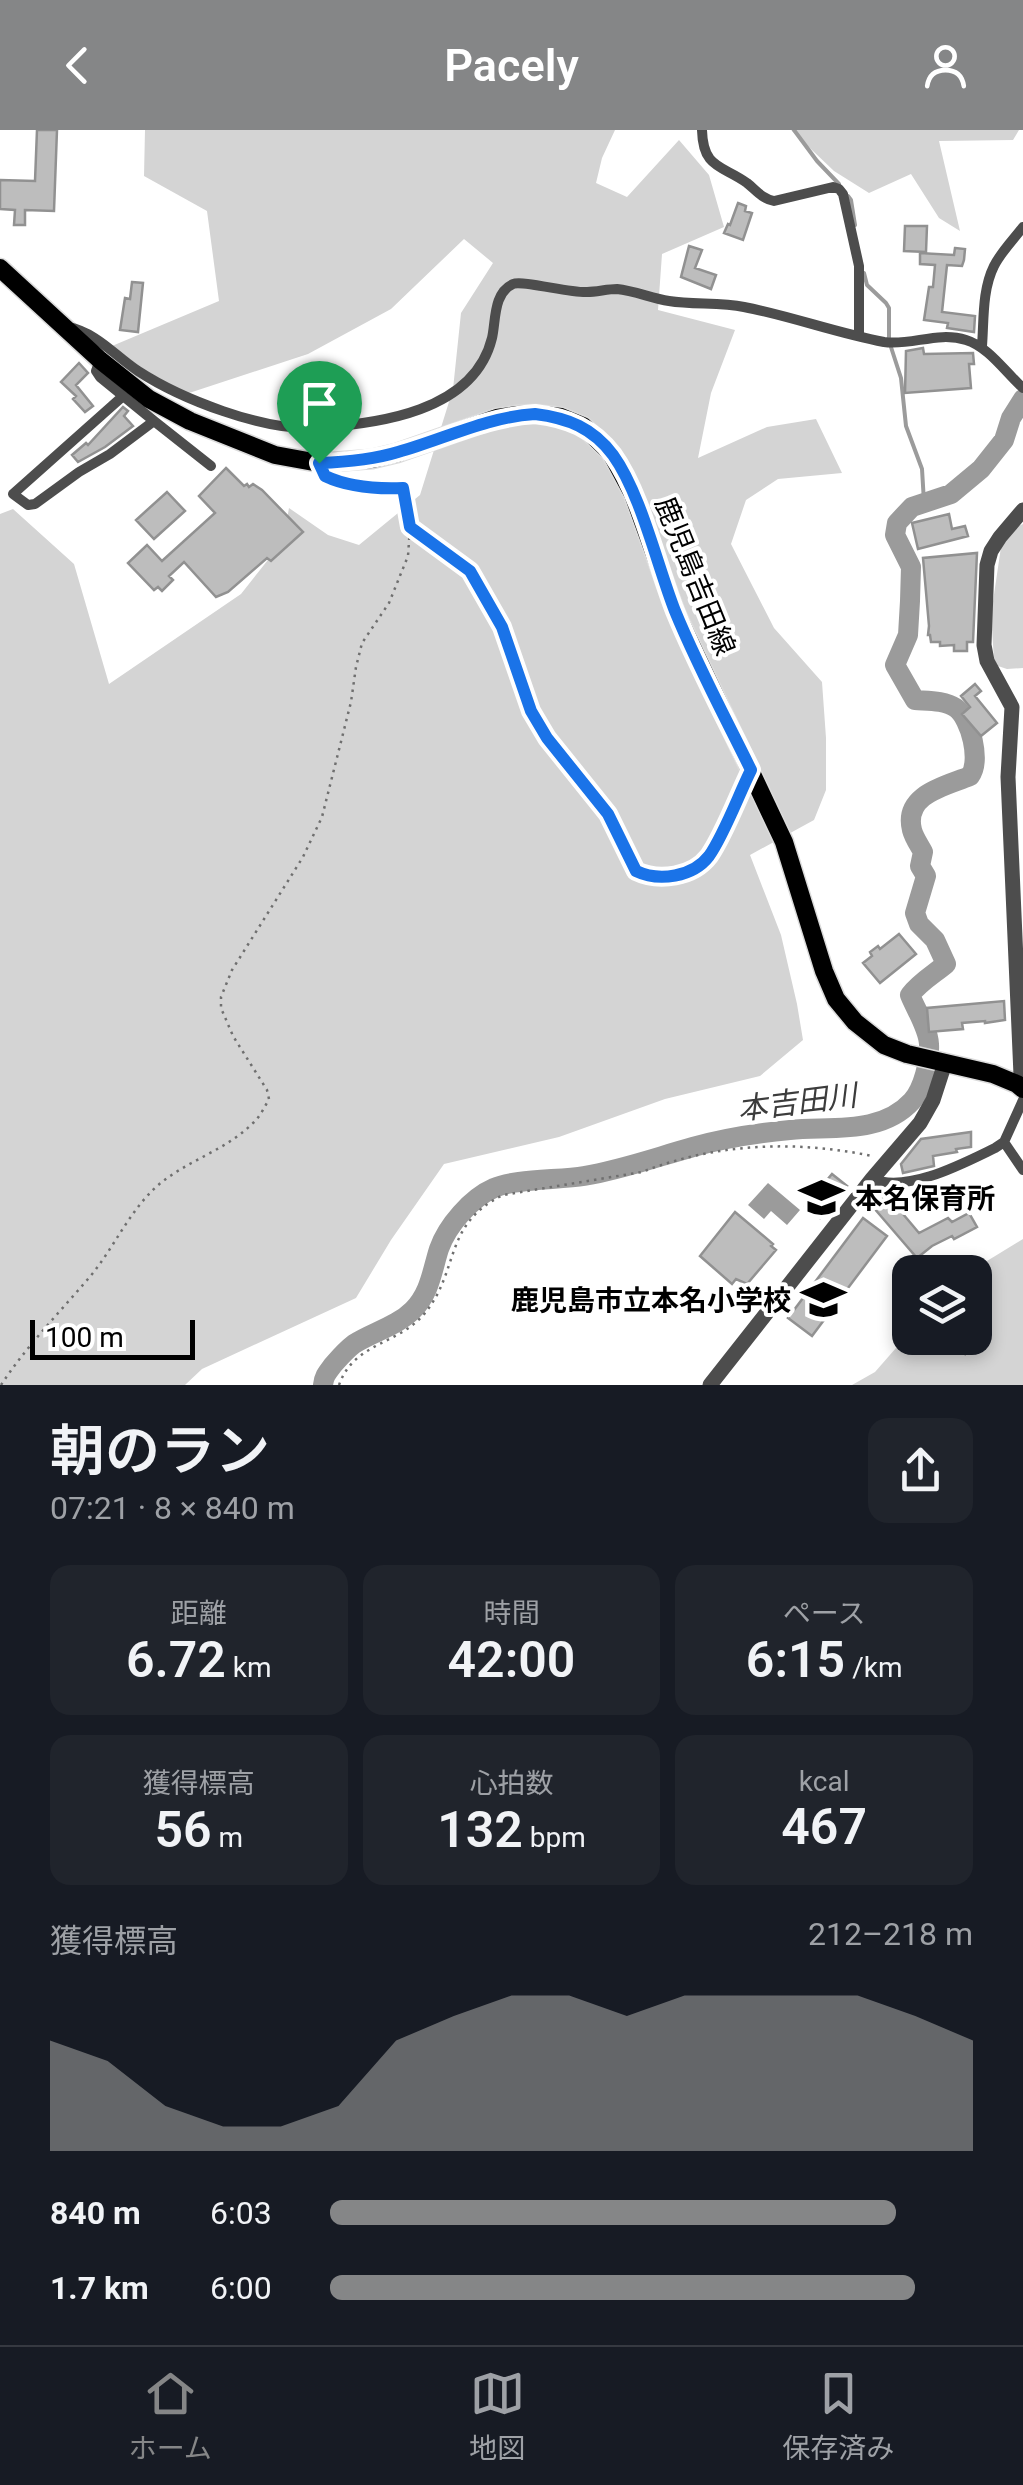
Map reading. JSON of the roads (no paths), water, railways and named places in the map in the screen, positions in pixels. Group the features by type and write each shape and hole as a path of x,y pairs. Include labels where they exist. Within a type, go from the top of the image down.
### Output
{"main road":[{"name":"鹿児島吉田線","path":"0,268 149,400 274,455 319,463 346,462 398,452 497,418 517,415 561,417 582,426 611,453 633,494 676,613 784,842 836,999 854,1022 884,1045 906,1054 993,1074 1021,1091"}],"street":[{"path":"702,130 706,151 717,168 744,181 765,199 774,201 839,188 859,266 859,336"},
{"path":"982,346 992,269 1023,227"},
{"path":"62,326 91,334 170,391 274,426 311,428 373,423 409,414 457,390 484,359 504,291 525,282 560,291 612,289 670,301 743,306 892,342 956,336 982,346 1021,386"},
{"path":"100,360 96,371 122,397 210,466"},
{"path":"122,397 13,494 28,505 34,504 154,421"},
{"path":"872,1179 882,1183 932,1177 995,1148 1004,1142 1021,1091 1008,777 1012,707 984,645 991,551 1023,510"},
{"path":"710,1385 928,1112 939,1061"},
{"path":"1004,1142 1023,1170"}],"waterway":[{"path":"794,130 839,184"},
{"path":"848,196 855,225"},
{"path":"864,273 867,285 889,308 889,341 901,378 906,426 922,469 924,502"},
{"name":"本吉田川","path":"323,1385 329,1370 351,1346 413,1310 427,1289 448,1231 469,1206 494,1188 598,1173 742,1136 871,1124 900,1112 916,1096 925,1074 929,1044 910,995 946,964 935,940 919,924 915,913 926,876 920,866 923,852 913,833 911,818 914,808 929,793 970,776 975,761 970,730 961,713 936,701 915,700 895,665 908,635 911,567 895,535 897,523 912,507 951,494 981,469 1004,440 1023,399"}],"place":[{"name":"本名保育所","path":"822,1198"},
{"name":"鹿児島市立本名小学校","path":"824,1300"}]}
